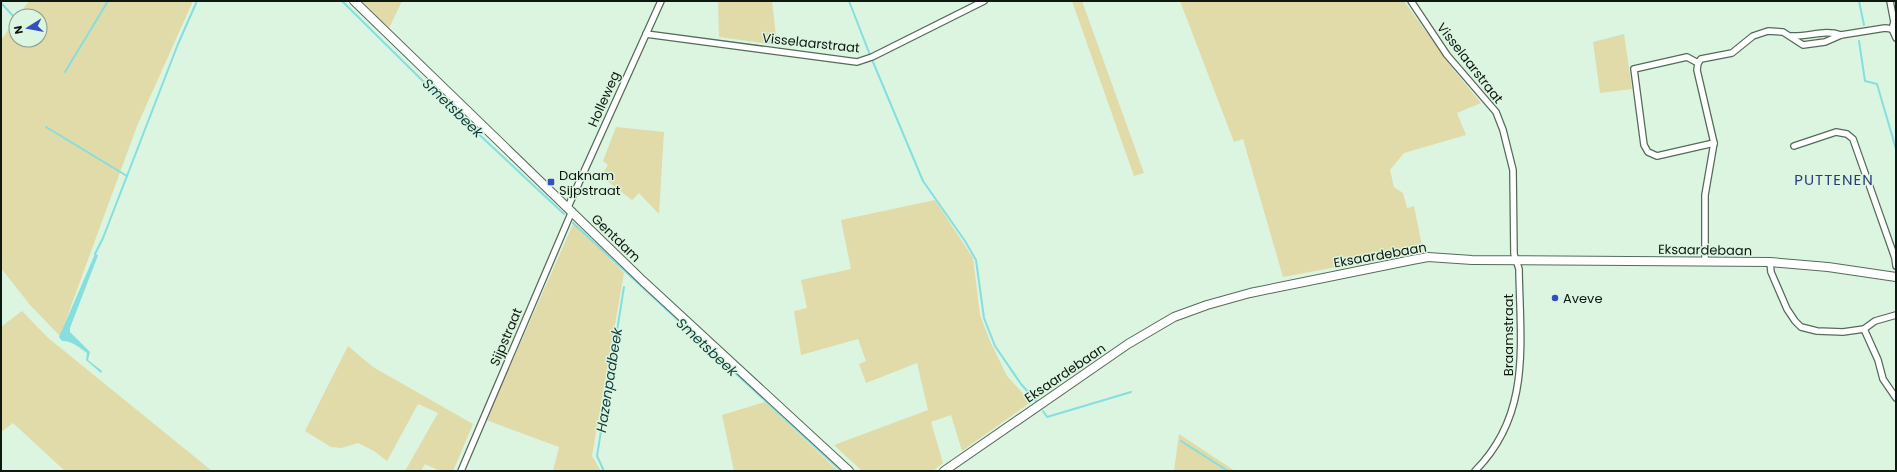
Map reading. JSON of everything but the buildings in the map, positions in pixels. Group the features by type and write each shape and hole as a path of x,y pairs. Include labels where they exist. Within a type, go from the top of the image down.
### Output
{"main road":[{"name":"Gentdam","path":"354,1 722,354 849,471"},
{"name":"Eksaardebaan","path":"944,471 1143,334 1164,322 1189,311 1250,293 1428,257 1515,260 1770,262 1896,274"}],"street":[{"name":"Holleweg","path":"570,209 661,1"},
{"name":"Visselaarstraat","path":"646,34 857,62 872,57 984,1"},
{"name":"Visselaarstraat","path":"1411,1 1447,55 1496,112 1503,130 1513,170 1515,260"},
{"path":"1890,1 1894,22 1892,29 1896,38"},
{"path":"1705,262 1705,195 1714,143 1697,70 1698,63 1701,59 1732,52 1753,36 1768,31 1783,32 1803,45 1825,42 1841,35 1885,28 1892,29"},
{"path":"1791,36 1826,32 1841,35"},
{"path":"1698,63 1687,57 1634,69 1644,145 1648,152 1657,156 1714,143"},
{"path":"1794,146 1836,132 1847,134 1853,139 1895,258 1896,266"},
{"name":"Sijpstraat","path":"461,471 570,209"},
{"name":"Braamstraat","path":"1475,471 1492,453 1500,439 1512,410 1517,388 1520,350 1519,269 1515,260"},
{"path":"1770,262 1771,272 1787,309 1794,321 1801,327 1818,331 1843,332 1864,329 1875,321 1896,315"},
{"path":"1864,329 1878,360 1883,379 1896,398"}],"shaded area":[{"path":"29,1 193,1 137,126 60,336 30,305 1,268 1,40 8,30 8,48 48,48 48,8 24,8"},
{"path":"361,1 402,1 389,28"},
{"path":"718,1 772,1 777,45 719,37"},
{"path":"1072,1 1082,1 1144,173 1134,176"},
{"path":"1180,1 1404,1 1453,69 1481,103 1457,113 1466,135 1404,153 1390,170 1394,187 1403,193 1407,208 1414,206 1423,251 1283,277 1243,139 1234,142"},
{"path":"1624,34 1632,89 1600,93 1593,42"},
{"path":"616,127 664,132 659,214 639,193 632,200 601,176 608,165 603,161"},
{"path":"935,200 973,258 980,315 990,341 1007,376 1031,402 962,451 951,415 931,422 943,463 933,471 862,471 834,445 928,410 917,363 866,383 859,364 866,361 858,339 801,355 794,311 807,308 801,280 851,269 841,220"},
{"path":"574,222 624,273 592,456 601,471 553,471 559,447 486,420"},
{"path":"22,311 47,337 212,471 65,471 13,423 1,432 1,327"},
{"path":"348,346 373,367 473,424 453,471 440,471 425,464 421,471 405,471 438,413 418,404 387,461 374,451 358,443 341,448 331,447 305,431"},
{"path":"765,402 838,471 734,471 722,415"},
{"path":"1179,434 1235,471 1174,471"}],"water":[{"path":"95,254 98,255 70,328 70,332 90,352 88,360 102,371 101,373 86,360 87,353 72,343 62,341 59,337"}],"waterway":[{"path":"65,72 108,1"},
{"path":"95,254 103,238 178,44 197,1"},
{"name":"Smetsbeek","path":"342,1 440,98 564,214"},
{"path":"849,1 870,55"},
{"path":"1859,1 1864,25"},
{"path":"1,3 8,10"},
{"path":"1859,41 1865,81 1877,84 1896,149"},
{"path":"873,62 923,181 965,241 976,260 984,318 995,346 1021,384 1036,401"},
{"path":"46,127 127,176"},
{"name":"Smetsbeek","path":"573,223 841,471"},
{"name":"Hazenpadbeek","path":"604,471 597,456 624,287"},
{"path":"1043,411 1047,417 1131,392"},
{"path":"1181,441 1228,471"}],"place":[{"name":"Daknam Sijpstraat","path":"551,182"},
{"name":"Aveve","path":"1555,298"}],"district":[{"name":"PUTTENEN","path":"1834,179"}]}
